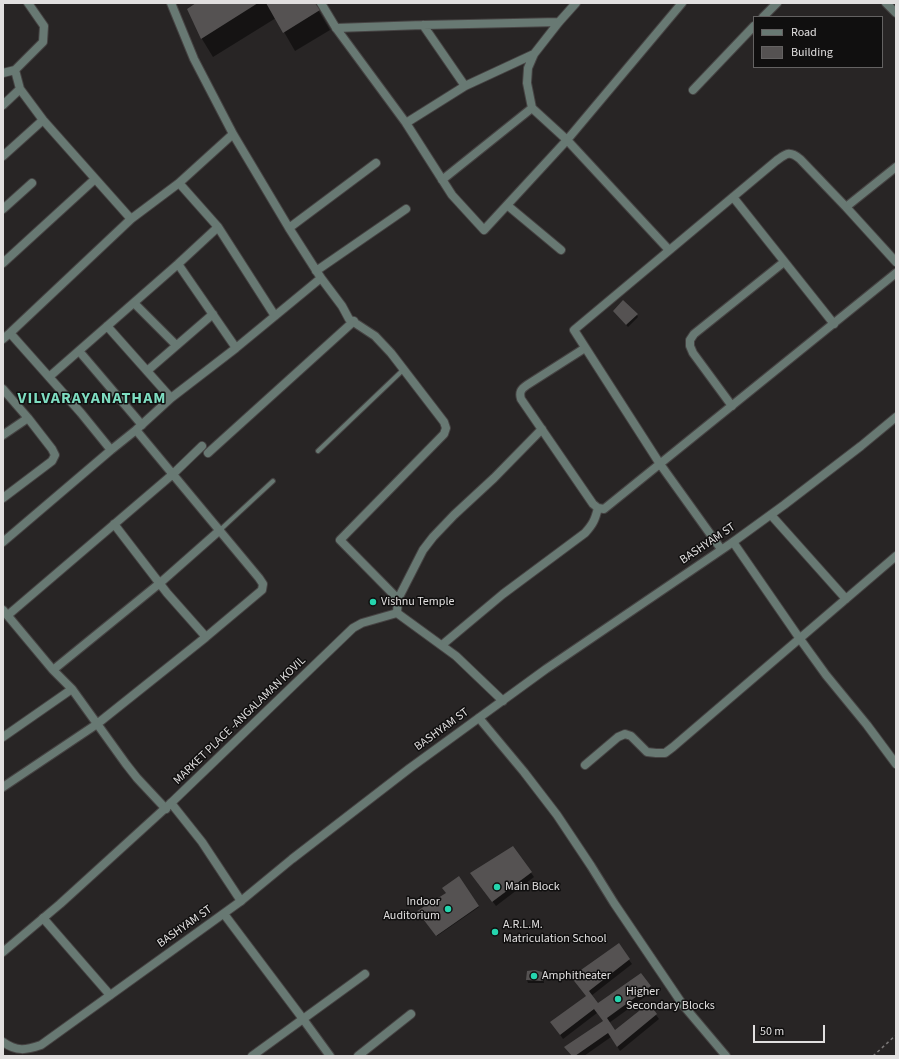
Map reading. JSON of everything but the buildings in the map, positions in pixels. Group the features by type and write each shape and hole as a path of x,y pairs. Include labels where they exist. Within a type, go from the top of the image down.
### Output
{"street":[{"path":"3,73 15,70 43,42 44,26 28,3"},
{"path":"171,3 194,59 233,134 289,228 342,306 349,319 375,336 391,353 444,422 446,428 444,434 340,540 398,600"},
{"path":"321,3 336,28 406,123 452,195 484,230 566,140 682,3"},
{"path":"576,3 534,54 528,68 527,83 532,108 566,140 669,250"},
{"path":"764,16 777,3"},
{"path":"886,3 896,14"},
{"path":"336,28 559,22"},
{"path":"423,25 465,86"},
{"path":"693,90 753,27"},
{"path":"406,123 465,86 534,54"},
{"path":"15,70 20,90 43,120 131,219"},
{"path":"3,105 20,90"},
{"path":"442,180 532,108"},
{"path":"3,156 43,120"},
{"path":"3,339 131,219 179,183 233,134"},
{"path":"721,549 660,464 574,330 732,197 787,153 794,154 800,159 896,262"},
{"path":"289,228 376,163"},
{"path":"846,207 896,166"},
{"path":"3,263 95,179"},
{"path":"3,209 32,183"},
{"path":"179,183 218,227 275,316"},
{"path":"732,197 834,324"},
{"path":"507,205 561,250"},
{"path":"3,542 171,398 275,316 319,274 406,209"},
{"path":"49,377 218,227"},
{"path":"732,406 694,353 690,346 690,340 694,334 784,262"},
{"path":"178,264 236,348"},
{"path":"585,348 522,389 520,394 593,504 598,508 604,509 896,273"},
{"path":"134,303 176,345"},
{"path":"147,371 213,314"},
{"path":"208,453 354,321"},
{"path":"107,326 171,398"},
{"path":"10,332 81,413 111,450"},
{"path":"3,787 97,724 262,590 263,584 259,578 173,474 139,427 79,351"},
{"path":"3,389 28,418 55,455 52,461 3,498"},
{"name":"BASHYAM ST","path":"3,1042 20,1050 30,1049 41,1045 224,914 292,859 410,768 478,718 546,669 733,542 861,446 896,417"},
{"path":"3,435 28,418"},
{"path":"503,701 456,656 397,613 398,600 423,550 433,537 454,515 494,478 542,428"},
{"path":"202,446 173,474 5,613 53,670 72,689 137,778 168,806 202,842 241,901"},
{"path":"442,645 503,594 585,533 595,521 598,508"},
{"path":"771,514 846,599"},
{"path":"114,524 167,593 206,637"},
{"path":"53,670 160,583 220,530"},
{"path":"733,542 826,675 896,764"},
{"path":"585,765 618,737 625,734 630,736 647,752 665,753 673,748 896,556"},
{"name":"MARKET PLACE -ANGALAMAN KOVIL","path":"3,952 168,806 353,628 362,623 397,613"},
{"path":"3,737 72,689"},
{"path":"478,718 524,772 557,815 682,1005 726,1056"},
{"path":"224,914 330,1056"},
{"path":"43,918 110,995"},
{"path":"252,1056 365,974"},
{"path":"358,1056 411,1014"}],"lane":[{"path":"318,451 404,368"},
{"path":"220,530 273,481"}],"path":[{"path":"872,1056 896,1036"}],"place":[{"name":"Vishnu Temple","path":"373,602"},
{"name":"Main Block","path":"497,887"},
{"name":"Indoor Auditorium","path":"448,909"},
{"name":"A.R.L.M. Matriculation School","path":"495,932"},
{"name":"Amphitheater","path":"534,976"},
{"name":"Higher Secondary Blocks","path":"618,999"}],"district":[{"name":"VILVARAYANATHAM","path":"92,399"}]}
